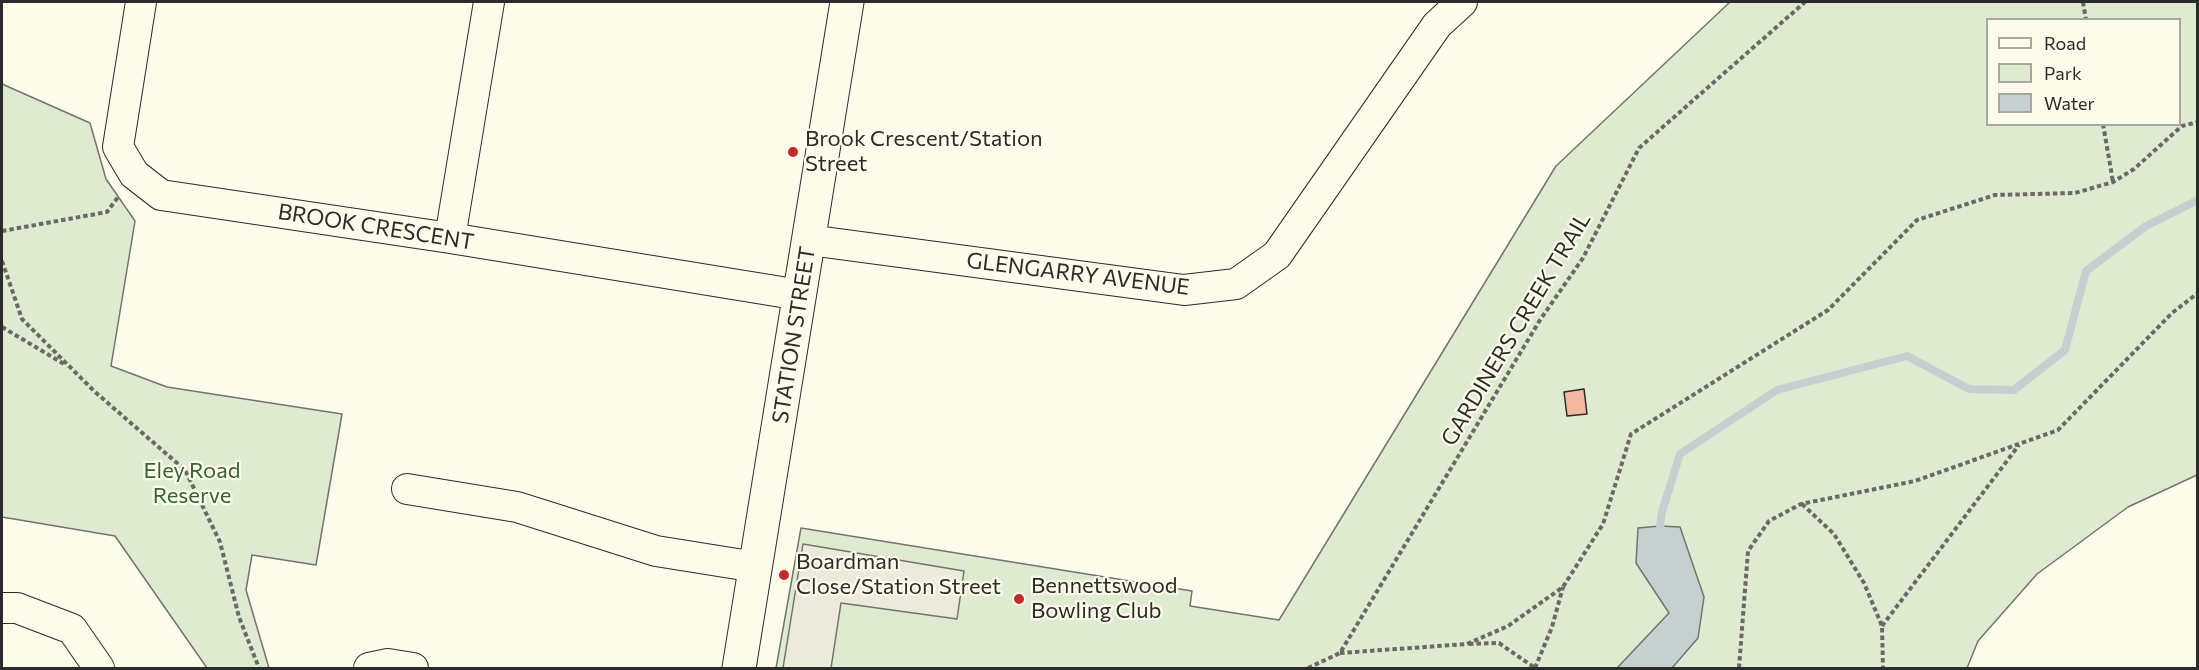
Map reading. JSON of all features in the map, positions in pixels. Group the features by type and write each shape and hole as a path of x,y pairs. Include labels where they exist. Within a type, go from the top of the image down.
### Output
{"main road":[{"name":"STATION STREET","path":"739,669 847,2"}],"street":[{"name":"BROOK CRESCENT","path":"141,2 118,147 134,174 161,195 450,237 800,295"},
{"path":"450,237 489,2"},
{"name":"GLENGARRY AVENUE","path":"809,240 1184,290 1236,284 1277,255 1437,25 1462,2"},
{"path":"407,489 517,507 656,550 756,567"},
{"path":"2,608 17,608 72,629 99,669"},
{"path":"369,669 388,664 413,669"}],"path":[{"name":"GARDINERS CREEK TRAIL","path":"1340,653 1540,320 1583,258 1639,148 1805,2"},
{"path":"2083,2 2086,18"},
{"path":"1308,669 1340,653 1499,643 1535,668 1552,627 1563,587 1603,524 1631,434 1828,310 1917,220 1995,195 2075,193 2113,182 2134,169 2182,126 2198,122"},
{"path":"2103,126 2113,182"},
{"path":"2,231 107,212 134,174"},
{"path":"2,261 22,320 70,368 185,470 220,542 239,618 259,669"},
{"path":"1739,669 1748,551 1769,521 1801,504 1915,481 2058,430 2172,313 2198,294"},
{"path":"2,327 70,368"},
{"path":"1882,626 2019,445"},
{"path":"1801,504 1834,534 1864,583 1882,626 1883,669"},
{"path":"1467,644 1508,626 1563,587"}],"green space":[{"path":"1730,2 2197,2 2197,475 2128,507 2037,574 1978,641 1967,668 776,668 801,528 1192,591 1190,606 1279,620 1556,166"},
{"name":"Eley Road Reserve","path":"2,84 90,123 106,179 135,221 111,366 167,387 342,414 316,565 252,555 246,590 269,668 207,668 115,536 2,517"}],"shaded area":[{"path":"803,544 964,571 957,619 841,603 831,668 783,668"}],"water":[{"path":"1680,527 1704,597 1698,638 1672,668 1617,668 1669,613 1636,563 1638,528"}],"building":[{"path":"1584,389 1587,414 1567,416 1564,392"}],"waterway":[{"path":"1664,535 1660,526 1662,512 1680,454 1777,390 1907,356 1969,389 2014,390 2065,350 2086,271 2146,226 2198,200"}],"place":[{"name":"Brook Crescent/Station Street","path":"793,152"},
{"name":"Boardman Close/Station Street","path":"784,575"},
{"name":"Bennettswood Bowling Club","path":"1019,599"}]}
